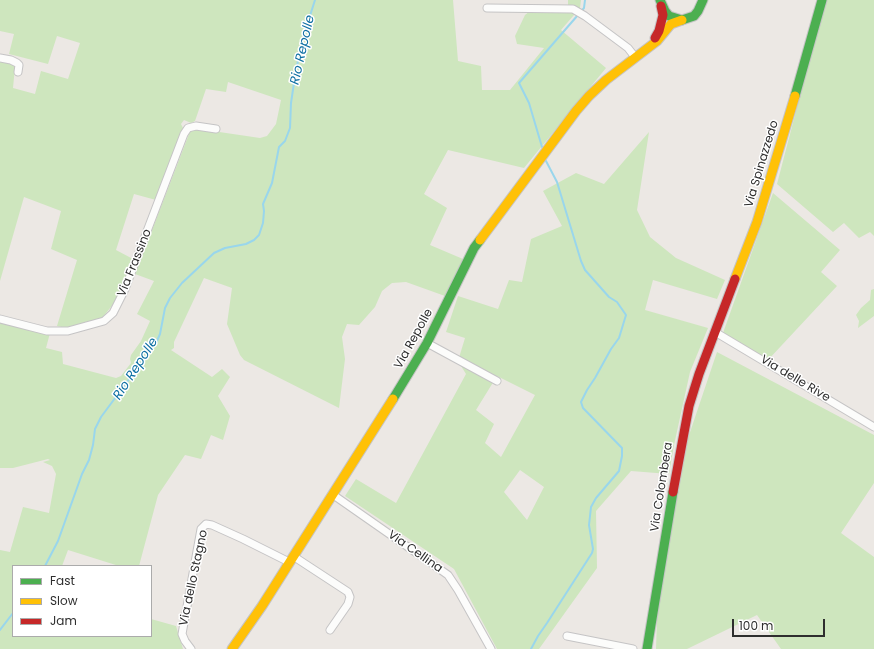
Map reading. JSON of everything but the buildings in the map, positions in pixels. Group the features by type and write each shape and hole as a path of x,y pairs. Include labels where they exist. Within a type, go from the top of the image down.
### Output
{"street":[{"path":"660,0 665,11 670,16 682,20"},
{"path":"652,46 659,31 662,15 660,0"},
{"name":"Via Spinazzedo","path":"715,332 759,216 822,0"},
{"name":"Via Repolle","path":"232,649 262,606 411,371 427,343 474,248 487,229 576,111 606,80 635,57 652,46 671,24 694,16 704,2"},
{"path":"487,8 573,9 586,16 628,48 635,57"},
{"path":"0,58 17,63 19,65 18,72"},
{"name":"Via Frassino","path":"0,319 47,331 68,331 104,321 113,313 125,289 188,128 196,126 216,129"},
{"name":"Via delle Rive","path":"715,332 874,427"},
{"name":"Via Colombera","path":"647,649 683,432 691,399 715,332"},
{"path":"427,343 497,381"},
{"name":"Via Cellina","path":"332,494 448,575 491,649"},
{"name":"Via dello Stagno","path":"191,649 182,634 202,529 206,524 212,525 291,559"},
{"path":"291,559 348,592 350,597 348,604 330,630"},
{"path":"567,636 634,649"}],"green space":[{"path":"0,0 453,0 458,61 481,66 482,90 510,90 544,48 517,44 515,36 525,15 530,11 568,11 568,0 581,0 580,8 561,30 606,68 524,168 448,150 424,194 447,208 430,245 463,259 445,296 406,282 392,283 382,291 375,307 359,325 347,324 342,337 345,359 339,408 244,360 240,355 227,324 232,288 204,278 174,342 174,348 171,350 212,377 222,369 230,377 218,396 230,416 223,440 211,435 201,459 185,455 158,495 139,565 116,565 68,550 62,565 12,565 12,637 152,637 152,619 176,626 183,649 0,649 0,550 10,552 23,507 49,513 56,474 52,466 43,462 50,460 48,459 13,468 0,468 0,323 50,333 46,348 62,352 63,364 116,378 121,376 131,363 131,355 141,341 150,321 137,314 154,281 135,274 191,130 199,129 260,138 267,136 276,124 281,100 228,82 226,92 206,89 195,121 191,123 184,120 181,124 183,128 182,133 156,200 134,194 116,250 133,259 114,303 103,317 97,321 70,329 57,326 77,260 51,249 61,211 24,197 0,281 0,61 13,63 15,67 13,88 35,94 41,71 68,79 80,43 57,36 48,64 9,54 14,34 0,31"},
{"path":"825,0 874,0 874,236 870,232 859,238 844,223 833,232 777,184"},
{"path":"649,132 637,210 650,237 676,258 725,280 717,299 653,280 645,310 708,328 690,372 669,474 631,471 596,511 597,568 539,649 497,649 454,569 345,496 356,479 396,503 466,374 458,361 465,338 446,332 458,296 498,309 509,280 522,282 531,239 562,226 543,191 576,173 604,184","holes":["497,376 535,395 501,457 485,443 494,424 476,410","520,470 544,487 527,520 504,492"]},
{"path":"773,193 840,250 821,272 837,286 768,360 723,333"},
{"path":"874,289 874,316 858,328 859,321 856,315 870,300 871,290"},
{"path":"717,352 874,435 874,483 841,533 874,557 874,649 781,649 757,615 687,649 656,649 657,620 680,462"}],"waterway":[{"name":"Rio Repolle","path":"46,565 58,541 82,474 89,460 95,429 101,417 156,343 160,334 165,308 170,298 182,283 214,253 225,248 246,244 254,240 259,235 263,223 263,204 272,183 279,147 285,141 290,128 291,103 295,76 302,41 315,0"},
{"path":"542,147 529,103 519,83 584,8 585,0"},
{"path":"531,649 592,553 593,549 589,525 591,507 596,498 619,471 622,456 622,448 583,408 581,402 611,349 619,338 626,315 617,302 609,297 585,270 557,182 546,161"},
{"name":"Rio Repolle","path":"0,630 12,614"}],"traffic: fast":[{"path":"660,0 669,16 682,20 694,16 703,0"},
{"path":"795,96 822,0"},
{"path":"393,399 427,343 474,248 480,240"},
{"path":"647,649 673,492"}],"traffic: slow":[{"path":"480,240 576,111 589,96 606,80 657,41 671,24 682,20"},
{"path":"735,279 757,222 795,96"},
{"path":"232,649 262,606 393,399"}],"traffic: jam":[{"path":"655,38 659,31 663,15 661,6"},
{"path":"673,492 689,406 699,374 735,279"}]}
